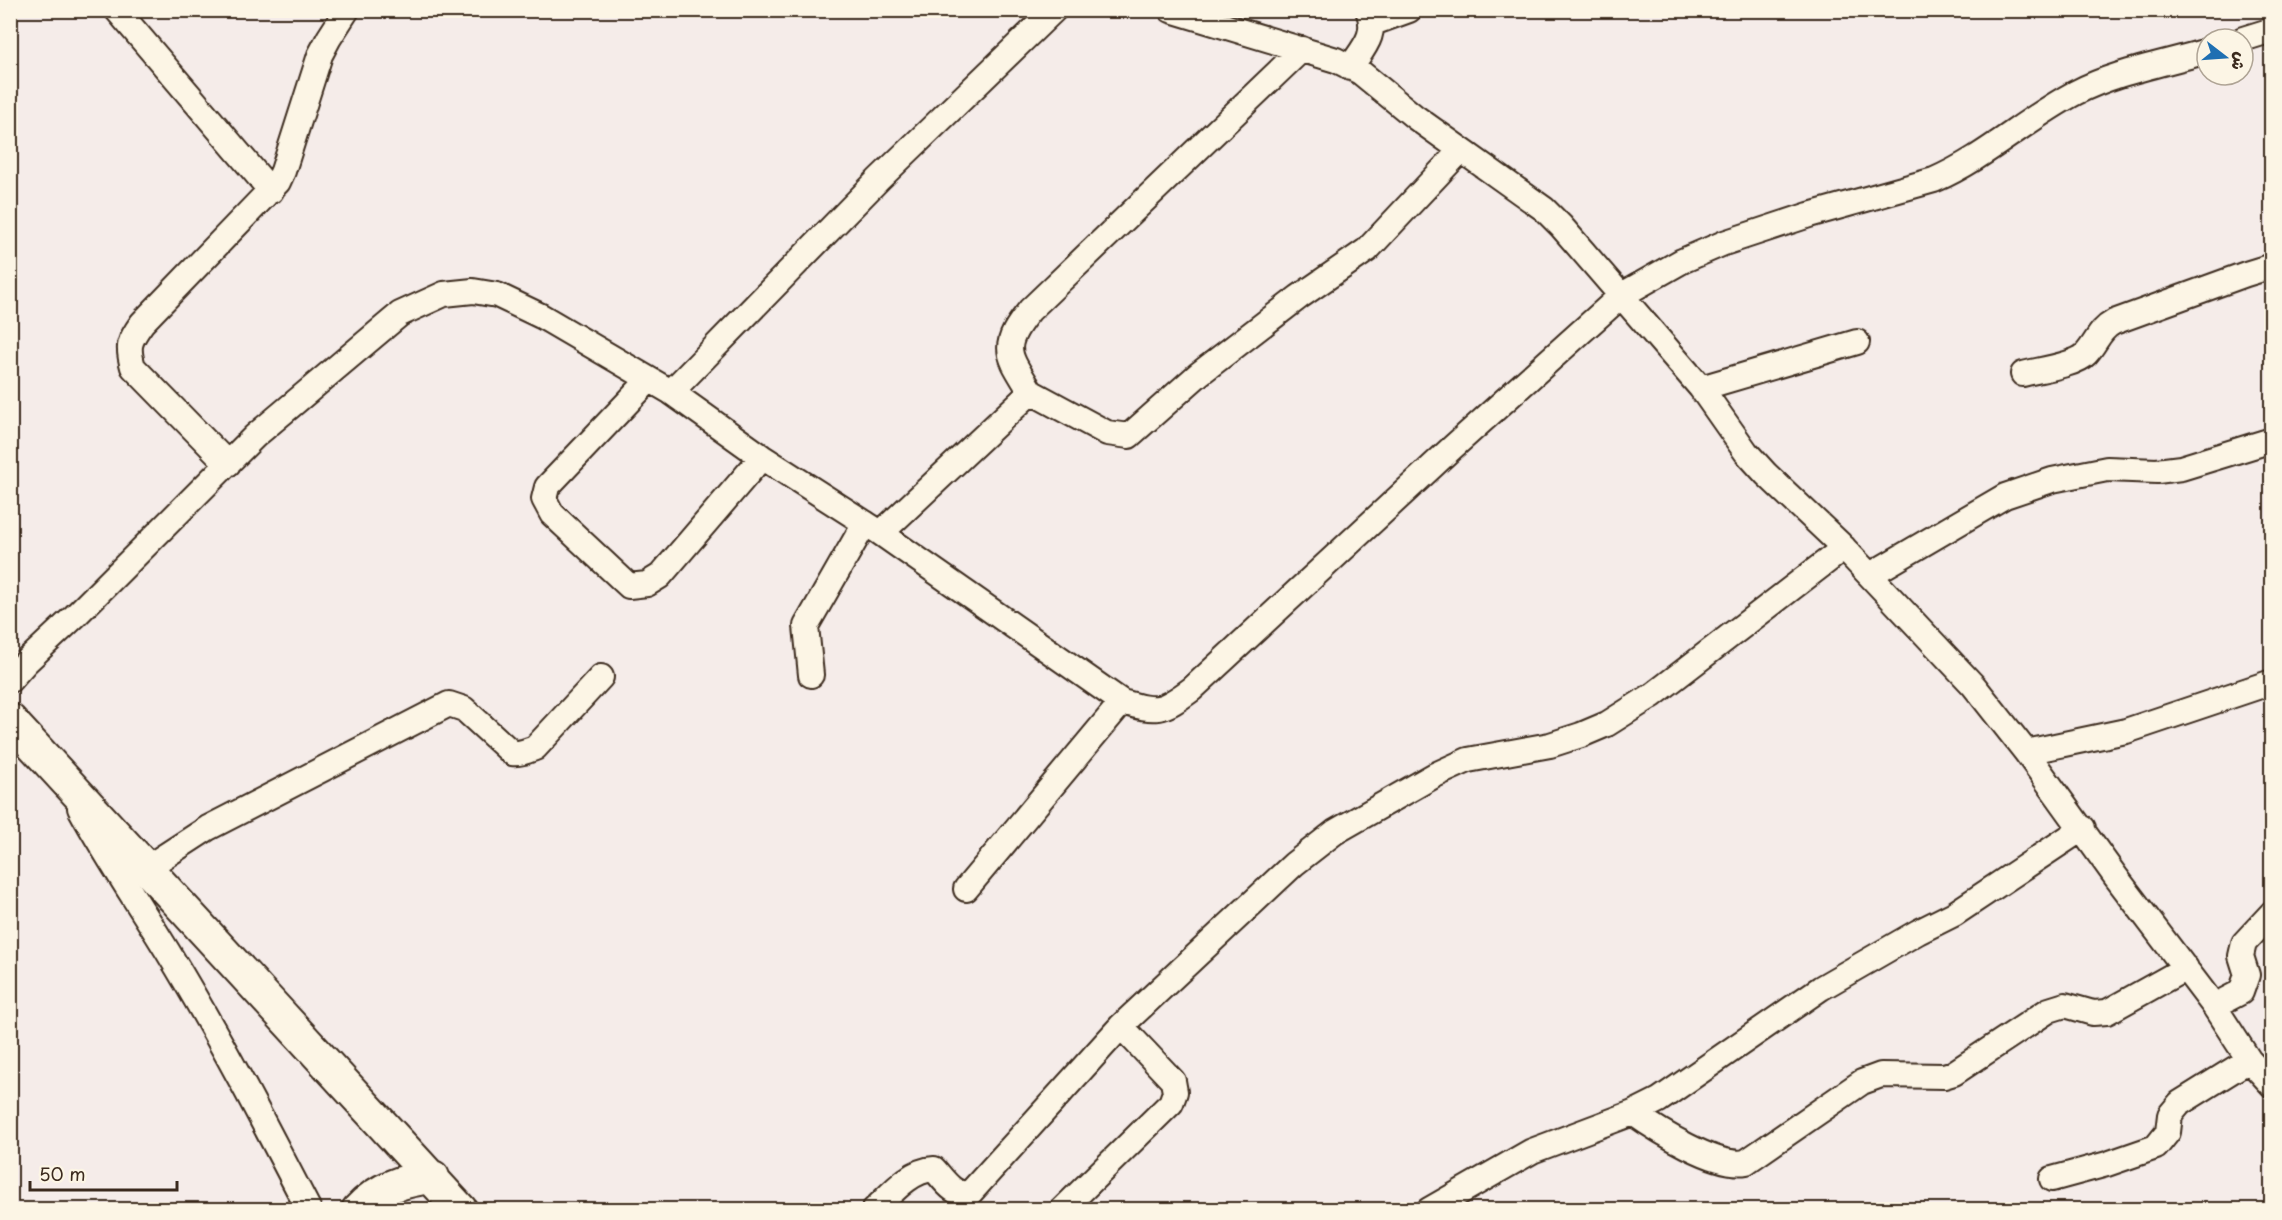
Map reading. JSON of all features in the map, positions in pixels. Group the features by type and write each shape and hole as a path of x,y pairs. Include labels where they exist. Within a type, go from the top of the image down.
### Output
{"main road":[{"path":"10,720 461,1209"},
{"path":"358,1209 372,1197 397,1183 433,1177"}],"street":[{"path":"117,10 272,191"},
{"path":"228,464 132,367 128,348 132,337 142,324 272,191 284,171 320,55 347,10"},
{"path":"670,392 879,179 1054,10"},
{"path":"1171,10 1336,60 1360,72 1414,117 1544,209 1622,295 1701,388 1746,452 1844,548 1974,686 2026,752 2083,828 2116,877 2214,1006 2249,1060 2271,1085"},
{"path":"1350,68 1373,32 1370,17 1409,10"},
{"path":"2255,35 2271,30"},
{"path":"1302,50 1030,310 1014,330 1010,341 1011,359 1031,392 1107,433 1129,436 1199,374 1299,297 1367,250 1461,150"},
{"path":"10,680 255,436 400,314 444,294 473,291 497,295 542,316 670,392 762,457 873,528 1122,702 1151,710 1173,704 1622,295 1682,261 1724,243 1809,215 1934,180 2003,141 2076,93 2118,76 2195,54"},
{"path":"2023,374 2072,361 2085,355 2104,327 2114,322 2271,266"},
{"path":"1701,388 1857,342"},
{"path":"650,380 547,487 543,499 552,514 629,586 647,584 660,576 762,457"},
{"path":"811,675 806,626 873,528 1031,392"},
{"path":"1870,575 2005,496 2052,480 2107,469 2157,471 2181,468 2271,440"},
{"path":"874,1209 913,1175 923,1170 934,1169 956,1193 964,1195 970,1193 1121,1026 1294,864 1335,832 1435,775 1468,760 1550,745 1607,724 1653,695 1844,548"},
{"path":"145,869 208,828 449,704 464,709 512,753 528,751 535,748 601,677"},
{"path":"2026,752 2126,731 2271,682"},
{"path":"966,889 1122,702"},
{"path":"60,773 93,832 168,951 243,1082 309,1209"},
{"path":"1430,1209 1532,1151 1633,1113 1659,1100 1821,988 1954,914 2083,828"},
{"path":"2214,1006 2241,992 2247,975 2241,956 2244,943 2271,913"},
{"path":"1633,1113 1657,1130 1723,1162 1735,1165 1746,1162 1862,1082 1881,1075 1944,1076 1954,1073 2049,1010 2066,1005 2093,1013 2107,1012 2186,968"},
{"path":"1062,1209 1171,1102 1175,1092 1173,1081 1121,1026"},
{"path":"2052,1179 2107,1164 2156,1147 2168,1132 2170,1115 2180,1103 2249,1060"}]}
